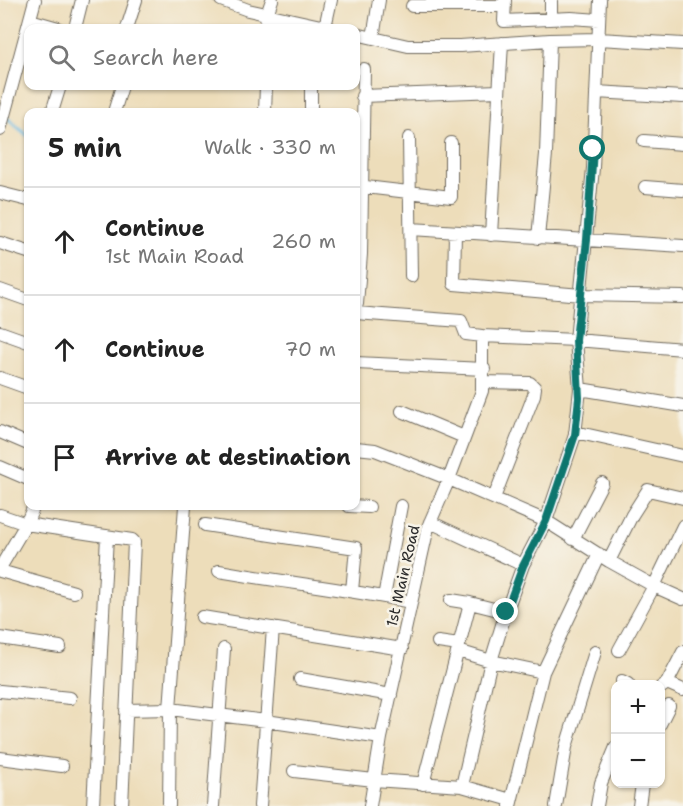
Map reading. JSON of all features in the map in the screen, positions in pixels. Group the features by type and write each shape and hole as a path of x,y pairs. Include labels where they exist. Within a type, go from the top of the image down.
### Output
{"street":[{"path":"29,24 35,0"},
{"path":"76,24 81,0"},
{"path":"128,24 136,0"},
{"path":"221,0 248,10 309,24"},
{"path":"266,24 272,0"},
{"path":"328,24 331,0"},
{"path":"373,38 379,0"},
{"path":"550,19 551,0"},
{"path":"462,786 491,661 506,612 523,566 546,521 575,432 580,389 576,340 587,240 600,0"},
{"path":"411,6 438,3 505,3 504,21 599,20"},
{"path":"30,20 44,24"},
{"path":"360,35 408,46 460,46 598,39 683,44"},
{"path":"538,238 546,154 550,40"},
{"path":"3,121 24,42"},
{"path":"491,235 502,43"},
{"path":"360,156 364,69"},
{"path":"53,108 59,90"},
{"path":"115,108 121,90"},
{"path":"265,108 266,90"},
{"path":"311,90 311,108"},
{"path":"362,96 499,91"},
{"path":"596,93 683,97"},
{"path":"409,138 411,276"},
{"path":"644,141 683,144"},
{"path":"360,186 451,197 451,143"},
{"path":"645,187 683,190"},
{"path":"0,193 24,199"},
{"path":"360,220 360,265"},
{"path":"411,229 683,246"},
{"path":"455,233 454,284 581,295 683,297"},
{"path":"0,243 24,251"},
{"path":"0,290 24,299"},
{"path":"360,308 461,321 466,334 482,336 683,348"},
{"path":"0,332 24,341"},
{"name":"1st Main Road","path":"369,806 410,602 430,522 482,391 484,369 482,336"},
{"path":"360,363 484,369"},
{"path":"0,378 24,387"},
{"path":"482,382 530,383 535,388 494,498"},
{"path":"580,389 683,405"},
{"path":"402,411 464,437"},
{"path":"0,432 24,442"},
{"path":"575,432 683,456"},
{"path":"360,448 375,450 546,521 654,586 683,599"},
{"path":"0,467 24,477"},
{"path":"573,539 602,483"},
{"path":"294,771 374,780 462,786 511,803 543,672 604,557 648,490 683,498"},
{"path":"384,597 401,506"},
{"path":"360,507 369,507"},
{"path":"32,510 0,570 74,592"},
{"path":"169,806 170,709 185,510"},
{"path":"0,515 26,525 132,540 135,545 122,806"},
{"path":"430,522 523,566"},
{"path":"206,525 356,548 352,591"},
{"path":"619,650 683,526"},
{"path":"93,806 107,536"},
{"path":"219,572 352,591 410,602"},
{"path":"451,600 506,612"},
{"path":"423,783 470,603"},
{"path":"202,616 402,650"},
{"path":"260,806 273,628"},
{"path":"0,638 60,647"},
{"path":"438,642 491,661 543,672"},
{"path":"213,806 224,649"},
{"path":"556,806 566,747 595,652"},
{"path":"665,683 683,652"},
{"path":"300,680 391,695"},
{"path":"665,685 683,690"},
{"path":"0,691 70,698"},
{"path":"665,714 669,706"},
{"path":"126,710 170,709 381,738"},
{"path":"597,806 601,783 611,757"},
{"path":"0,758 62,766"},
{"path":"639,806 641,788"}],"waterway":[{"path":"7,118 24,133"}],"route":[{"path":"506,612 523,566 546,521 575,435 580,389 576,340 587,240 593,149"}]}
